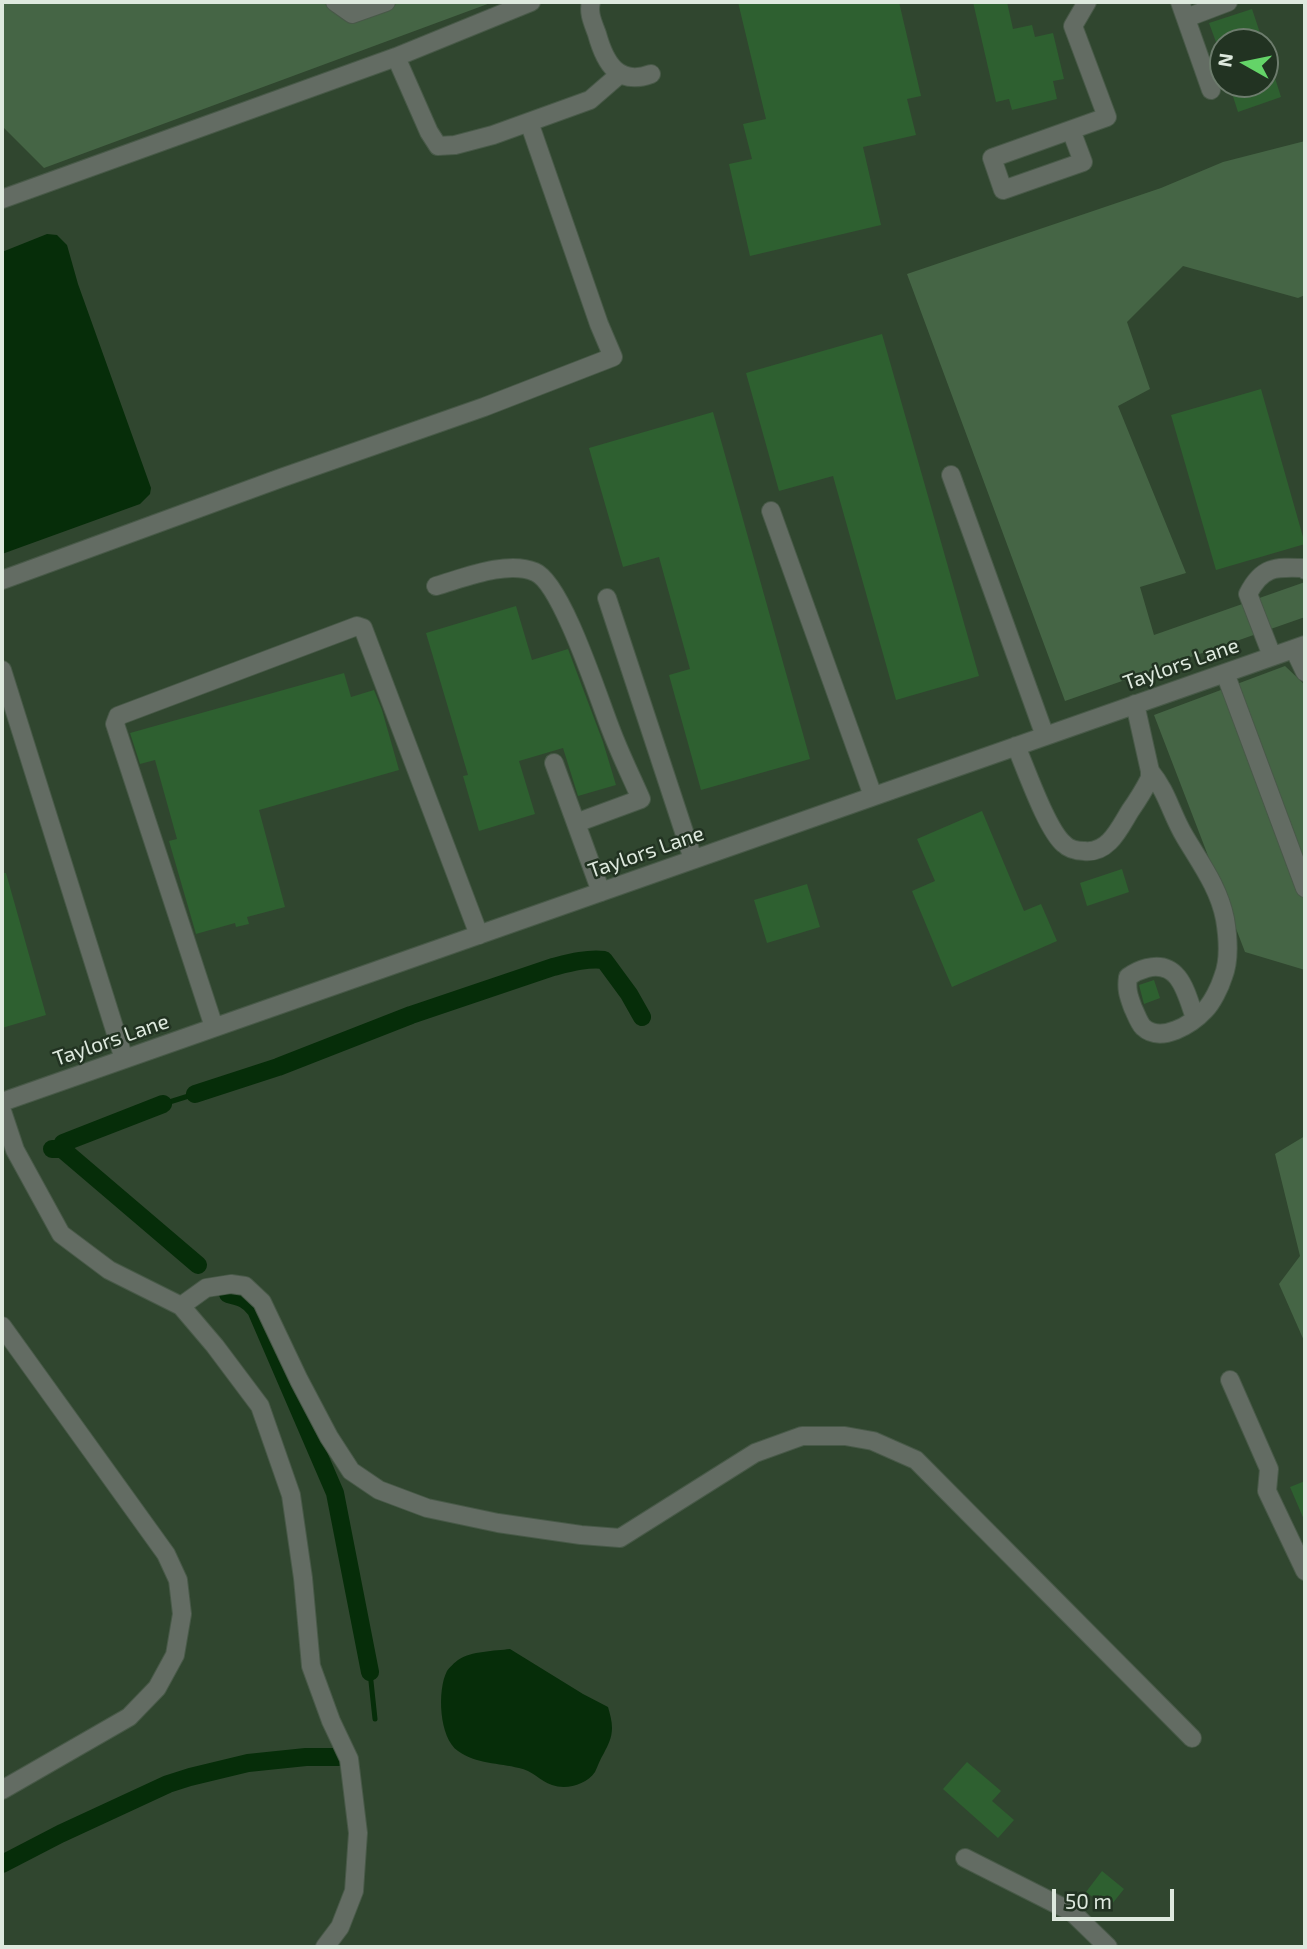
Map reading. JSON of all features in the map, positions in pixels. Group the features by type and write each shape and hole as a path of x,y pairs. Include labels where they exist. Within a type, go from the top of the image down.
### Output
{"street":[{"path":"335,2 352,14 386,2"},
{"path":"2,199 396,57 531,2"},
{"path":"1071,130 1083,162 1003,190 992,158 1107,117 1073,26 1087,2"},
{"path":"1209,84 1183,10 1228,2"},
{"path":"589,4 600,47 610,66 620,74 639,78 651,74"},
{"path":"396,57 429,132 438,146 455,145 494,135 590,100 620,74"},
{"path":"2,580 484,407 613,357 529,122"},
{"path":"951,475 1045,736"},
{"path":"771,512 873,796"},
{"path":"1272,656 1248,594 1255,579 1276,567 1305,570"},
{"path":"436,586 488,570 516,569 537,572 547,583 571,624 611,730 641,799 576,823"},
{"path":"607,598 693,859"},
{"path":"214,1027 115,724 118,716 357,626 363,628 479,935"},
{"path":"1300,647 1305,673"},
{"name":"Taylors Lane","path":"2,1102 1300,647"},
{"path":"2,670 124,1059"},
{"path":"1225,673 1305,888"},
{"path":"1135,704 1150,771 1161,785 1183,834 1216,890 1225,919 1228,954 1223,977 1206,1009 1195,1018"},
{"path":"1016,746 1057,837 1076,850 1088,852 1108,844 1147,784 1150,771"},
{"path":"554,763 601,892"},
{"path":"2,1111 15,1150 61,1234 109,1270 181,1306 260,1406 291,1496 303,1578 311,1666 331,1721 349,1759 358,1833 354,1891 340,1927 324,1947"},
{"path":"181,1306 206,1288 231,1283 245,1286 262,1302 329,1437 351,1471 379,1490 427,1508 498,1523 621,1538 755,1453 802,1436 845,1436 873,1441 916,1460 1192,1738"},
{"path":"2,1326 166,1555 178,1580 183,1614 175,1655 157,1688 129,1717 2,1790"},
{"path":"1230,1380 1269,1469 1267,1491 1305,1571"},
{"path":"965,1858 1072,1912 1108,1947"}],"shaded area":[{"path":"2,2 493,2 44,168 2,126"},
{"path":"444,2 1305,2 1305,1947 2,1947 2,118"},
{"path":"1305,141 1305,295 1298,298 1183,266 1127,322 1150,389 1118,406 1186,573 1140,587 1154,635 1305,582 1305,617 1065,701 907,274 1161,188 1223,162"},
{"path":"47,234 57,235 67,245 78,284 151,488 150,494 140,504 2,554 2,252"},
{"path":"1285,666 1305,685 1305,970 1245,952 1154,715"},
{"path":"1305,1136 1305,1343 1279,1284 1300,1256 1275,1154"},
{"path":"510,1649 608,1707 612,1725 611,1738 595,1772 581,1783 569,1787 552,1785 524,1769 472,1758 458,1751 447,1736 441,1701 447,1671 458,1660 470,1655"}],"building":[{"path":"738,2 899,2 921,96 907,99 916,135 863,147 881,225 750,256 729,164 752,159 743,124 766,119"},
{"path":"973,2 1007,2 1013,29 1032,25 1035,37 1053,33 1064,79 1053,81 1057,99 1012,110 1009,99 996,102"},
{"path":"1252,9 1258,28 1211,28 1209,23"},
{"path":"1234,98 1278,98 1238,112"},
{"path":"882,334 979,676 896,700 833,476 779,491 746,373"},
{"path":"1261,389 1305,544 1216,570 1171,415"},
{"path":"713,412 810,759 701,790 669,675 690,669 659,557 623,567 589,448"},
{"path":"516,606 532,660 568,649 616,785 578,796 563,748 519,761 535,814 479,831 463,776 468,775 426,633"},
{"path":"344,673 351,697 374,690 399,770 259,810 285,907 247,917 249,924 236,927 235,923 196,934 169,841 177,839 155,760 140,764 130,733"},
{"path":"982,811 1024,911 1041,904 1057,941 952,987 912,891 935,881 917,839"},
{"path":"1122,869 1129,892 1087,906 1080,883"},
{"path":"2,873 6,873 46,1015 2,1028"},
{"path":"807,884 820,927 767,943 754,900"},
{"path":"1154,980 1160,998 1144,1004 1139,985"},
{"path":"1305,1481 1305,1522 1290,1487"},
{"path":"967,1762 1001,1791 992,1801 1014,1820 998,1838 943,1789"},
{"path":"1102,1871 1124,1889 1108,1909 1086,1892"}],"waterway":[{"path":"195,1094 278,1067 411,1015 578,961 604,960 642,1017"},
{"path":"163,1104 195,1094"},
{"path":"62,1149 63,1143 163,1104"},
{"path":"52,1149 62,1149 198,1265"},
{"path":"228,1294 244,1299 256,1310 335,1493 370,1672"},
{"path":"370,1672 375,1719"},
{"path":"2,1864 168,1784 190,1777 248,1763 306,1757 339,1757"}]}
